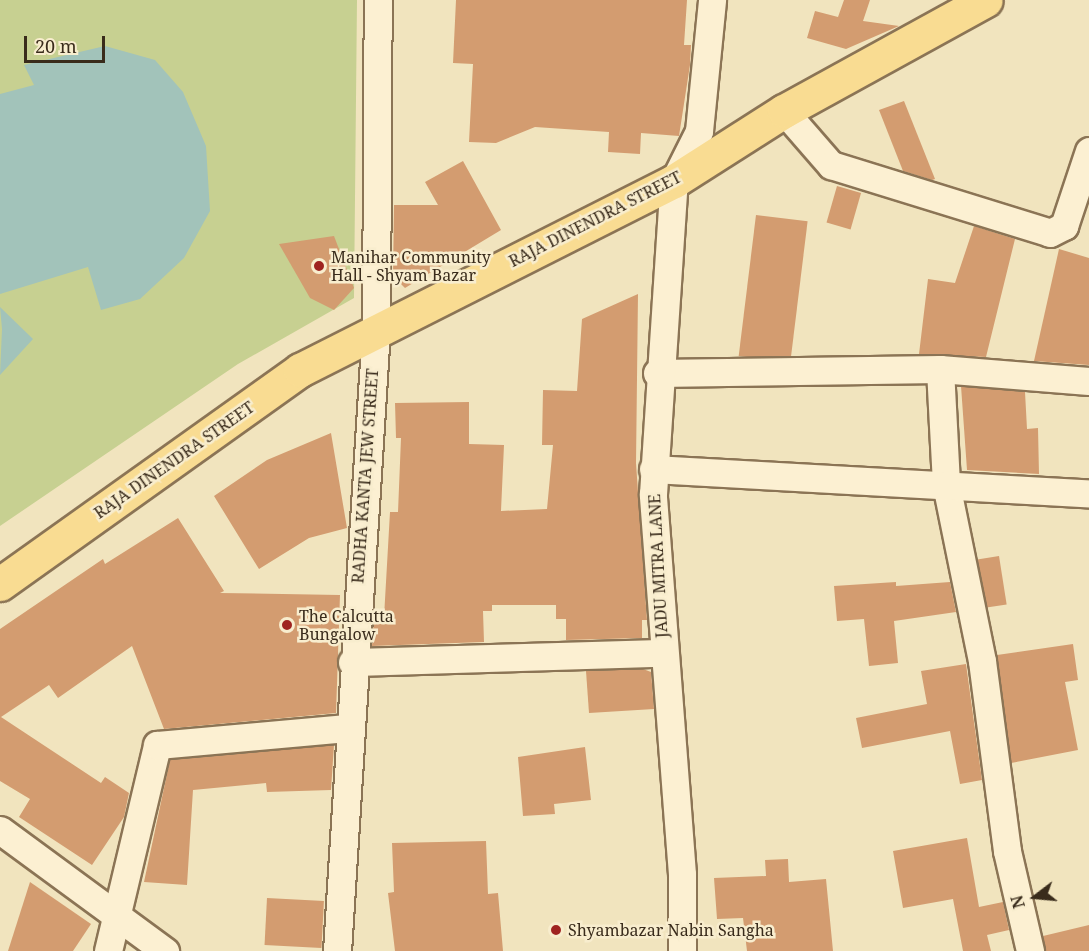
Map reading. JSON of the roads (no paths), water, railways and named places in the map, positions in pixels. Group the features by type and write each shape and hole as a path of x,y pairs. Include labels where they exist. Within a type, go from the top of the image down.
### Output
{"main road":[{"name":"RAJA DINENDRA STREET","path":"0,584 300,370 376,329 674,181 784,111 986,0"}],"street":[{"name":"RADHA KANTA JEW STREET","path":"337,951 352,662 376,329 378,0"},
{"path":"674,181 699,131 712,0"},
{"path":"784,111 831,165 1050,233 1064,226 1089,151"},
{"name":"JADU MITRA LANE","path":"674,181 657,373 653,469 663,653 682,874 682,951"},
{"path":"940,369 945,484 982,661 1007,851 1030,951"},
{"path":"657,373 940,369 1089,381"},
{"path":"653,469 1089,493"},
{"path":"352,662 663,653"},
{"path":"108,951 113,912 157,745 348,728"},
{"path":"0,830 165,951"}],"water":[{"path":"105,46 155,60 183,92 206,146 210,211 184,258 140,299 101,310 88,267 0,294 0,94 34,85 24,65"},
{"path":"0,307 33,339 0,375 2,329"}],"place":[{"name":"Manihar Community Hall - Shyam Bazar","path":"319,266"},
{"name":"The Calcutta Bungalow","path":"287,625"},
{"name":"Shyambazar Nabin Sangha","path":"556,930"}]}
